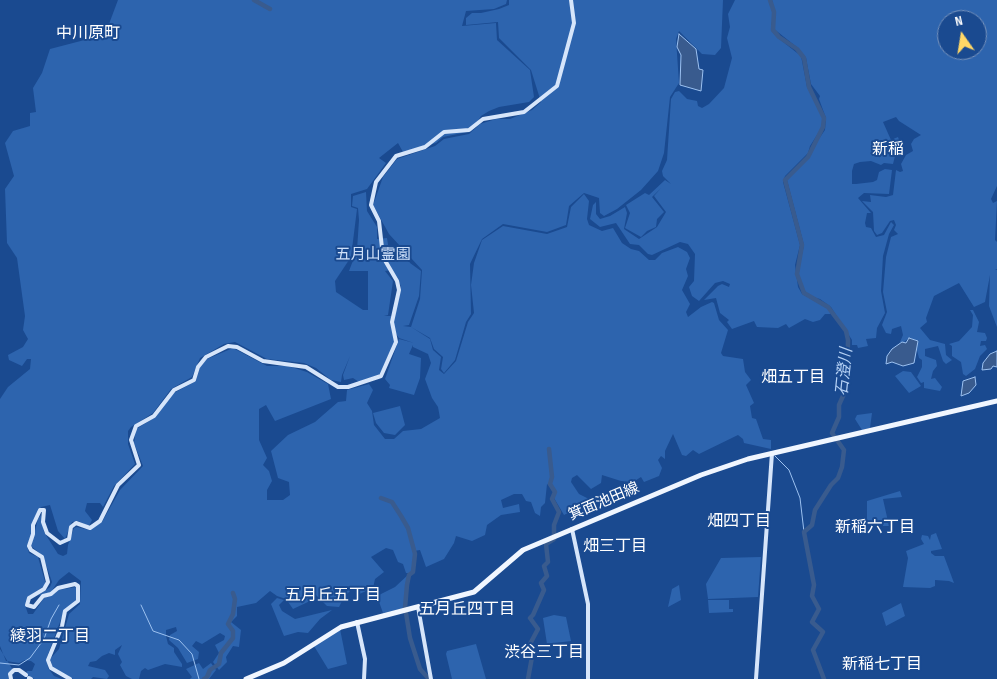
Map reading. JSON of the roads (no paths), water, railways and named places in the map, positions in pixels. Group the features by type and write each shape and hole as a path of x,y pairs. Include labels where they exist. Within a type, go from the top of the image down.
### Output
{"main road":[{"name":"箕面池田線","path":"246,679 284,663 334,630 357,622 474,592 488,582 518,553 701,475 772,453 997,401"}],"street":[{"path":"70,679 51,668 48,660 62,626 65,611 78,601 78,586 75,584 58,588 51,594 43,596 34,607 27,605 29,598 44,589 48,582 42,557 31,550 29,546 34,534 33,525 40,509 45,511 43,522 46,530 60,543 68,540 71,527 76,523 90,528 100,521 118,485 139,465 130,440 136,426 154,416 174,390 194,380 198,367 206,357 228,346 237,347 263,361 306,367 338,387 348,386 381,376 396,342 392,322 398,286 382,257 379,221 371,205 376,182 396,156 425,147 444,132 469,130 482,119 524,112 557,86 574,23 571,0"},
{"path":"756,679 772,453"},
{"path":"572,529 588,604 588,679"},
{"path":"418,607 431,679"},
{"path":"357,622 365,659 364,679"},
{"path":"11,679 10,674 14,670 19,670 28,677"}],"waterway":[{"path":"254,0 270,9"},
{"name":"石澄川","path":"770,0 774,12 773,30 779,37 797,49 804,58 809,87 824,118 823,127 808,157 785,180 802,245 797,274 804,293 828,307 846,331 848,340 847,387 839,405 839,417 832,433 844,450 842,467 838,478 831,485 815,510 812,525 804,532 814,585 812,596 819,609 812,622 823,632 813,650 824,679"},
{"path":"528,679 532,657 530,644 538,629 530,618 544,590 541,583 547,576 544,566 548,562 546,544 554,539 554,525 559,512 552,499 555,492 550,484 552,477 549,449"},
{"path":"775,456 789,470 800,498 804,532"},
{"path":"381,498 392,502 401,516 408,528 415,554 413,572 409,575 407,585 405,608"},
{"path":"204,679 210,670 219,664 221,653 233,638 233,631 228,624 233,614 235,599 233,593"},
{"path":"0,663 19,665 30,658 44,639 51,619 59,605"},
{"path":"141,605 153,631 179,640 192,654 199,679"},
{"path":"406,613 410,638 420,669 429,679"}],"district":[{"name":"中川原町","path":"88,34"},
{"name":"新稲","path":"888,150"},
{"name":"畑五丁目","path":"793,378"},
{"name":"畑四丁目","path":"739,522"},
{"name":"新稲六丁目","path":"875,528"},
{"name":"畑三丁目","path":"615,547"},
{"name":"五月丘五丁目","path":"333,596"},
{"name":"五月丘四丁目","path":"467,610"},
{"name":"綾羽二丁目","path":"50,637"},
{"name":"渋谷三丁目","path":"544,653"},
{"name":"新稲七丁目","path":"882,665"}],"park label":[{"name":"五月山霊園","path":"373,255"}]}
